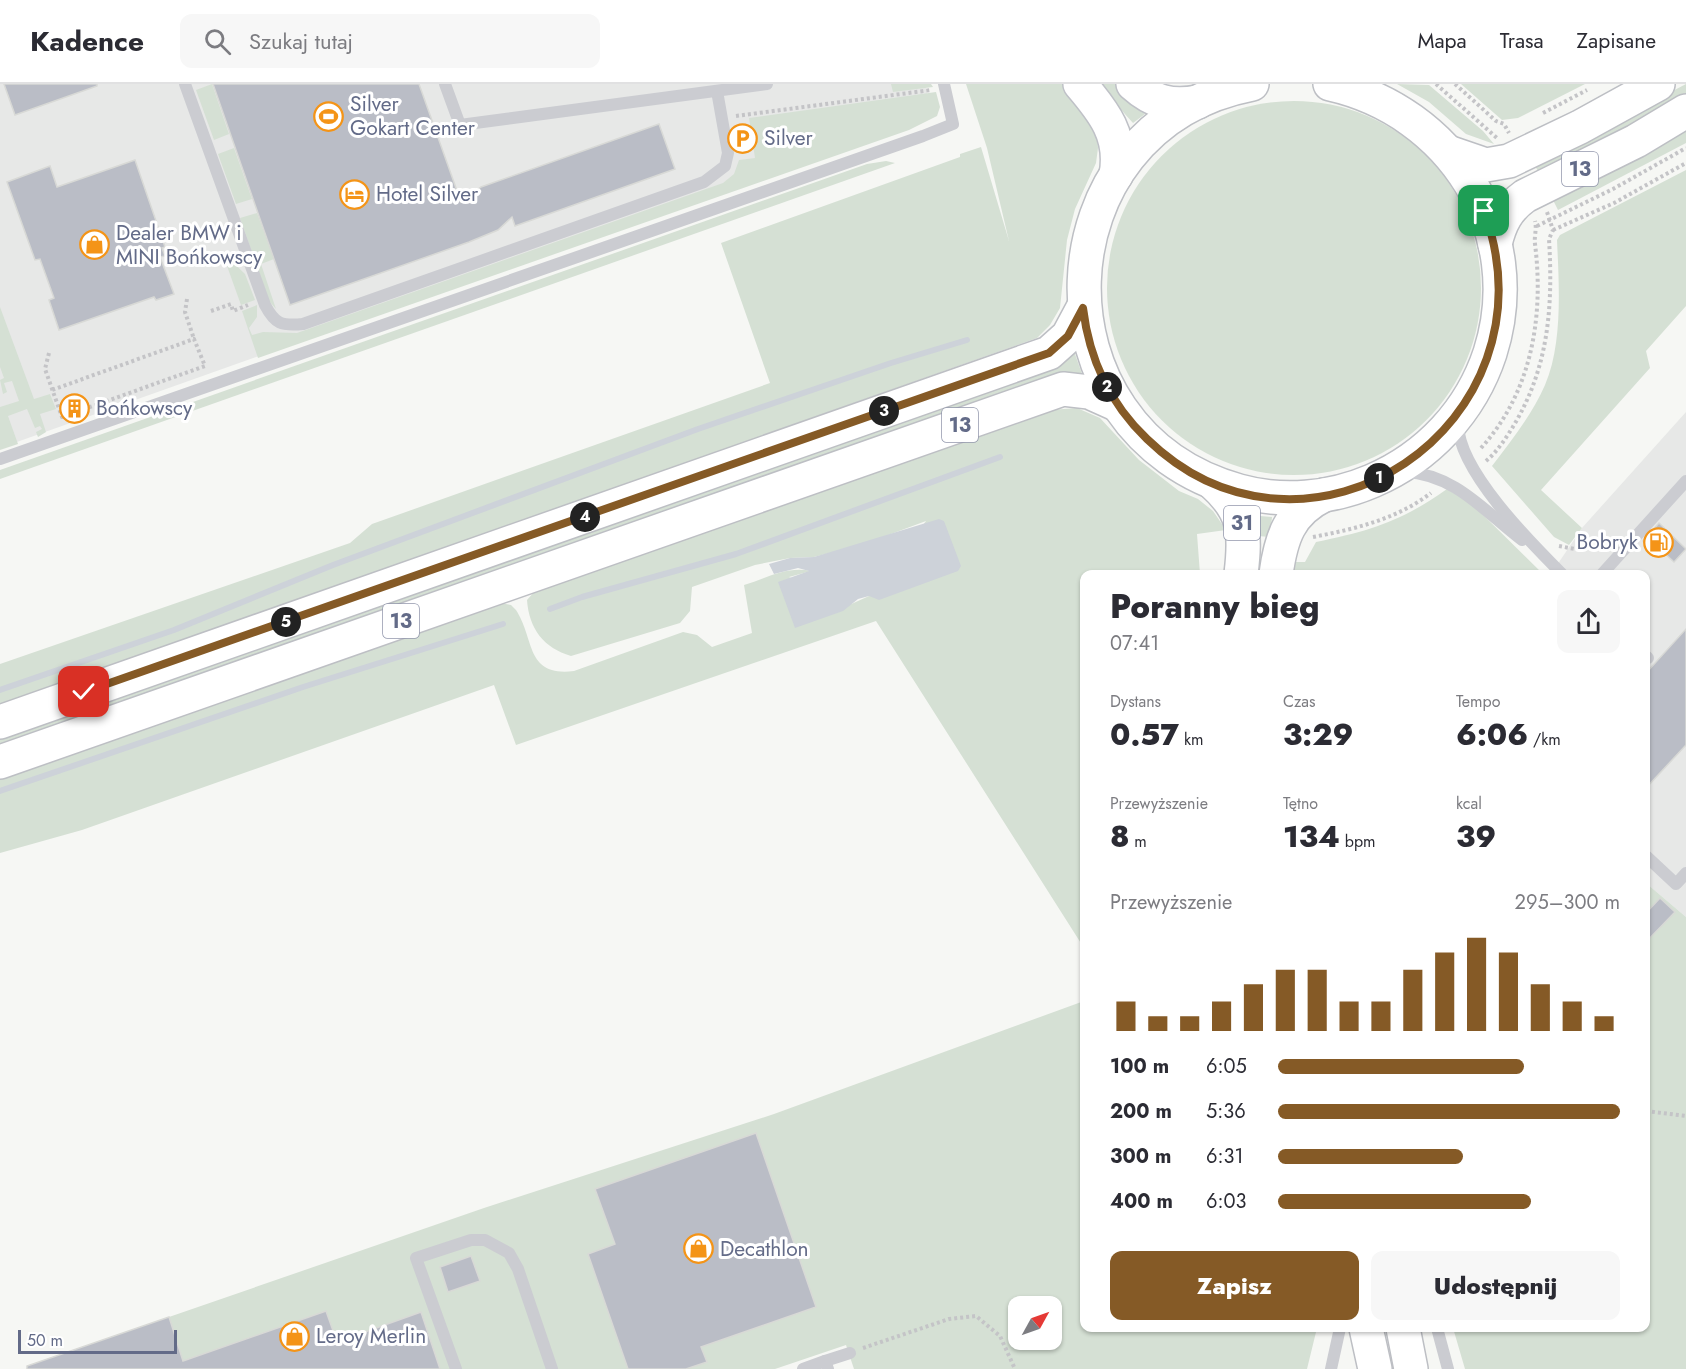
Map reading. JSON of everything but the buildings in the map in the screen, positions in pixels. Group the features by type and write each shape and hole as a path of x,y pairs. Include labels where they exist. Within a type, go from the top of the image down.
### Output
{"main road":[{"path":"1080,84 1100,108 1113,129 1118,154 1116,175"},
{"path":"1133,84 1160,102 1178,105 1198,102"},
{"name":"13","path":"1252,84 1225,91 1198,102 1150,135 1116,175 1100,205 1089,238 1083,273 1083,308 1094,359 1118,405 1140,433 1166,456 1212,482 1245,492 1271,496 1324,495 1357,487 1389,473 1425,449 1461,411 1479,381 1495,331 1500,296 1495,244 1503,218 1514,204 1525,196 1636,141 1686,111"},
{"name":"13","path":"1330,84 1362,93 1394,108 1423,127 1448,152 1486,165 1509,161 1580,127 1658,84"},
{"path":"1448,152 1477,195 1495,244"},
{"name":"13","path":"0,722 1049,353 1068,336 1083,308"},
{"name":"13","path":"0,762 1063,389 1089,392 1118,405"},
{"name":"31","path":"1212,482 1229,499 1241,519 1244,548 1241,570"},
{"name":"31","path":"1277,570 1281,543 1288,525 1303,507 1324,495"},
{"path":"1367,1332 1375,1369"},
{"path":"1403,1332 1411,1369"}],"lane":[{"path":"184,84 265,305 273,320 287,326 303,324 704,182 725,166 728,153 717,91"},
{"path":"445,84 460,125 767,84"},
{"path":"0,459 923,136 953,124 945,86"},
{"path":"1461,411 1458,432 1464,455 1507,514 1542,555"},
{"path":"1389,473 1419,474 1454,486 1558,570"},
{"path":"1606,570 1686,481"},
{"path":"1650,860 1676,884 1686,873"},
{"path":"456,1369 416,1258 471,1240 485,1240 509,1253 518,1269 552,1369"},
{"path":"1330,1369 1339,1332"},
{"path":"1438,1332 1447,1366"},
{"path":"802,1369 826,1365 850,1353"}],"path":[{"path":"1436,84 1497,136 1501,146"},
{"path":"1455,84 1496,121 1504,124 1512,137"},
{"path":"722,117 945,86"},
{"path":"1489,469 1479,451 1508,411 1529,359 1539,302 1534,239 1537,226 1613,189 1686,148"},
{"path":"1486,462 1502,444 1522,411 1545,349 1551,302 1549,238 1553,230 1614,203 1686,163"},
{"path":"1546,210 1553,230"},
{"path":"49,353 45,369 62,417 205,366 185,312 187,299"},
{"path":"211,311 231,304 233,311 240,309"},
{"path":"52,390 194,339"},
{"path":"1310,538 1352,530 1396,514 1434,491"},
{"path":"1552,542 1569,550 1580,550 1605,541 1619,555"},
{"path":"1650,1112 1686,1116"},
{"path":"850,1353 949,1319 976,1316 1000,1336 1015,1369"}],"shaded area":[{"path":"0,84 925,84 932,117 0,448"},
{"path":"212,84 229,134 214,140 196,90"},
{"path":"891,84 931,84 933,87 893,92"},
{"path":"966,84 1064,84 1086,108 1097,134 1096,163 1075,209 1067,240 1060,308 1050,325 1037,338 0,706 0,664 350,543 372,524 770,383 721,243 960,157 960,154 981,147 1009,241 987,148"},
{"path":"1098,84 1119,84 1145,114 1133,123"},
{"path":"1397,84 1429,85 1483,131 1494,144 1466,134 1429,102"},
{"path":"1461,84 1585,84 1518,118 1502,120"},
{"path":"1686,84 1686,95 1650,117 1539,173 1534,164"},
{"path":"936,92 940,107 937,116 909,130 258,358 242,311 257,305 257,317 249,328 252,335 263,332 297,333 723,183 734,174 739,160 755,158 749,118"},
{"path":"1294,101 1331,104 1366,115 1413,143 1439,169 1467,216 1478,251 1481,288 1478,325 1467,360 1439,407 1413,433 1366,461 1331,472 1294,475 1257,472 1222,461 1175,433 1149,407 1121,360 1110,325 1107,288 1110,251 1121,216 1149,169 1175,143 1222,115 1257,104"},
{"path":"1686,129 1686,143 1558,210 1552,198"},
{"path":"234,148 252,199 236,204 218,154"},
{"path":"886,161 895,163 0,479 0,470 867,164"},
{"path":"1686,170 1686,306 1646,351 1650,368 1541,490 1582,528 1569,545 1554,537 1492,466 1534,407 1551,369 1558,314 1557,240 1560,235"},
{"path":"257,213 274,259 261,264 276,309 269,301 240,218"},
{"path":"222,252 245,274 255,300 241,305"},
{"path":"0,307 34,399 50,394 56,409 40,414 46,432 38,437 36,432 42,429 40,426 35,428 27,409 8,416 18,444 0,450 0,407 19,401 12,381 4,383 7,392 3,394 0,380 4,378 0,367"},
{"path":"1071,352 1075,354 1083,377 0,749 0,734"},
{"path":"1077,408 1100,418 1139,460 1179,491 1198,499 1213,511 1226,530 1197,534 1200,570 1080,570 1080,942 876,621 516,745 494,685 82,830 0,853 0,778 500,603 511,605 516,610 539,662 547,668 558,671 574,671 683,632 697,635 712,647 752,633 744,585 785,571 811,571 789,577 847,606 869,596 926,521 864,544 814,557 790,558 755,565 692,587 690,611 680,623 571,656 553,648 540,636 531,620 527,600 535,591 1050,410"},
{"path":"1686,412 1686,917 1650,886 1650,570 1554,570 1582,528"},
{"path":"1447,489 1471,503 1539,570 1291,570 1293,562 1305,562 1316,542 1369,529 1400,517"},
{"path":"1260,516 1272,517 1270,537 1258,536"},
{"path":"939,519 944,521 961,566 958,571 879,600 869,596 858,599 843,611 795,628 778,582 809,571 798,568 774,574 769,564 790,558 814,557"},
{"path":"1650,886 1686,917 1686,1369 1465,1369 1454,1332 1650,1332"},
{"path":"1080,1002 1080,1332 1316,1332 1307,1369 854,1369 846,1345 775,1369 31,1369 169,1317 484,1208 774,1114"}],"waterway":[{"path":"0,690 174,630 333,565 698,429 891,363 967,340"},
{"path":"550,609 582,597 736,554 1000,457"},
{"path":"0,791 303,687 503,624"}],"place":[{"name":"Silver Gokart Center","path":"329,116"},
{"name":"Silver","path":"743,138"},
{"name":"Hotel Silver","path":"355,194"},
{"name":"Dealer BMW i MINI Bońkowscy","path":"95,245"},
{"name":"Bońkowscy","path":"75,408"},
{"name":"Bobryk","path":"1659,542"},
{"name":"Decathlon","path":"699,1249"},
{"name":"Leroy Merlin","path":"295,1336"}],"route":[{"path":"84,692 1049,353 1068,336 1083,308 1094,359 1109,391 1128,420 1140,433 1180,466 1228,488 1262,495 1297,498 1349,490 1381,477 1412,460 1450,424 1461,411 1479,381 1491,348 1500,296 1495,244 1484,211"}]}
